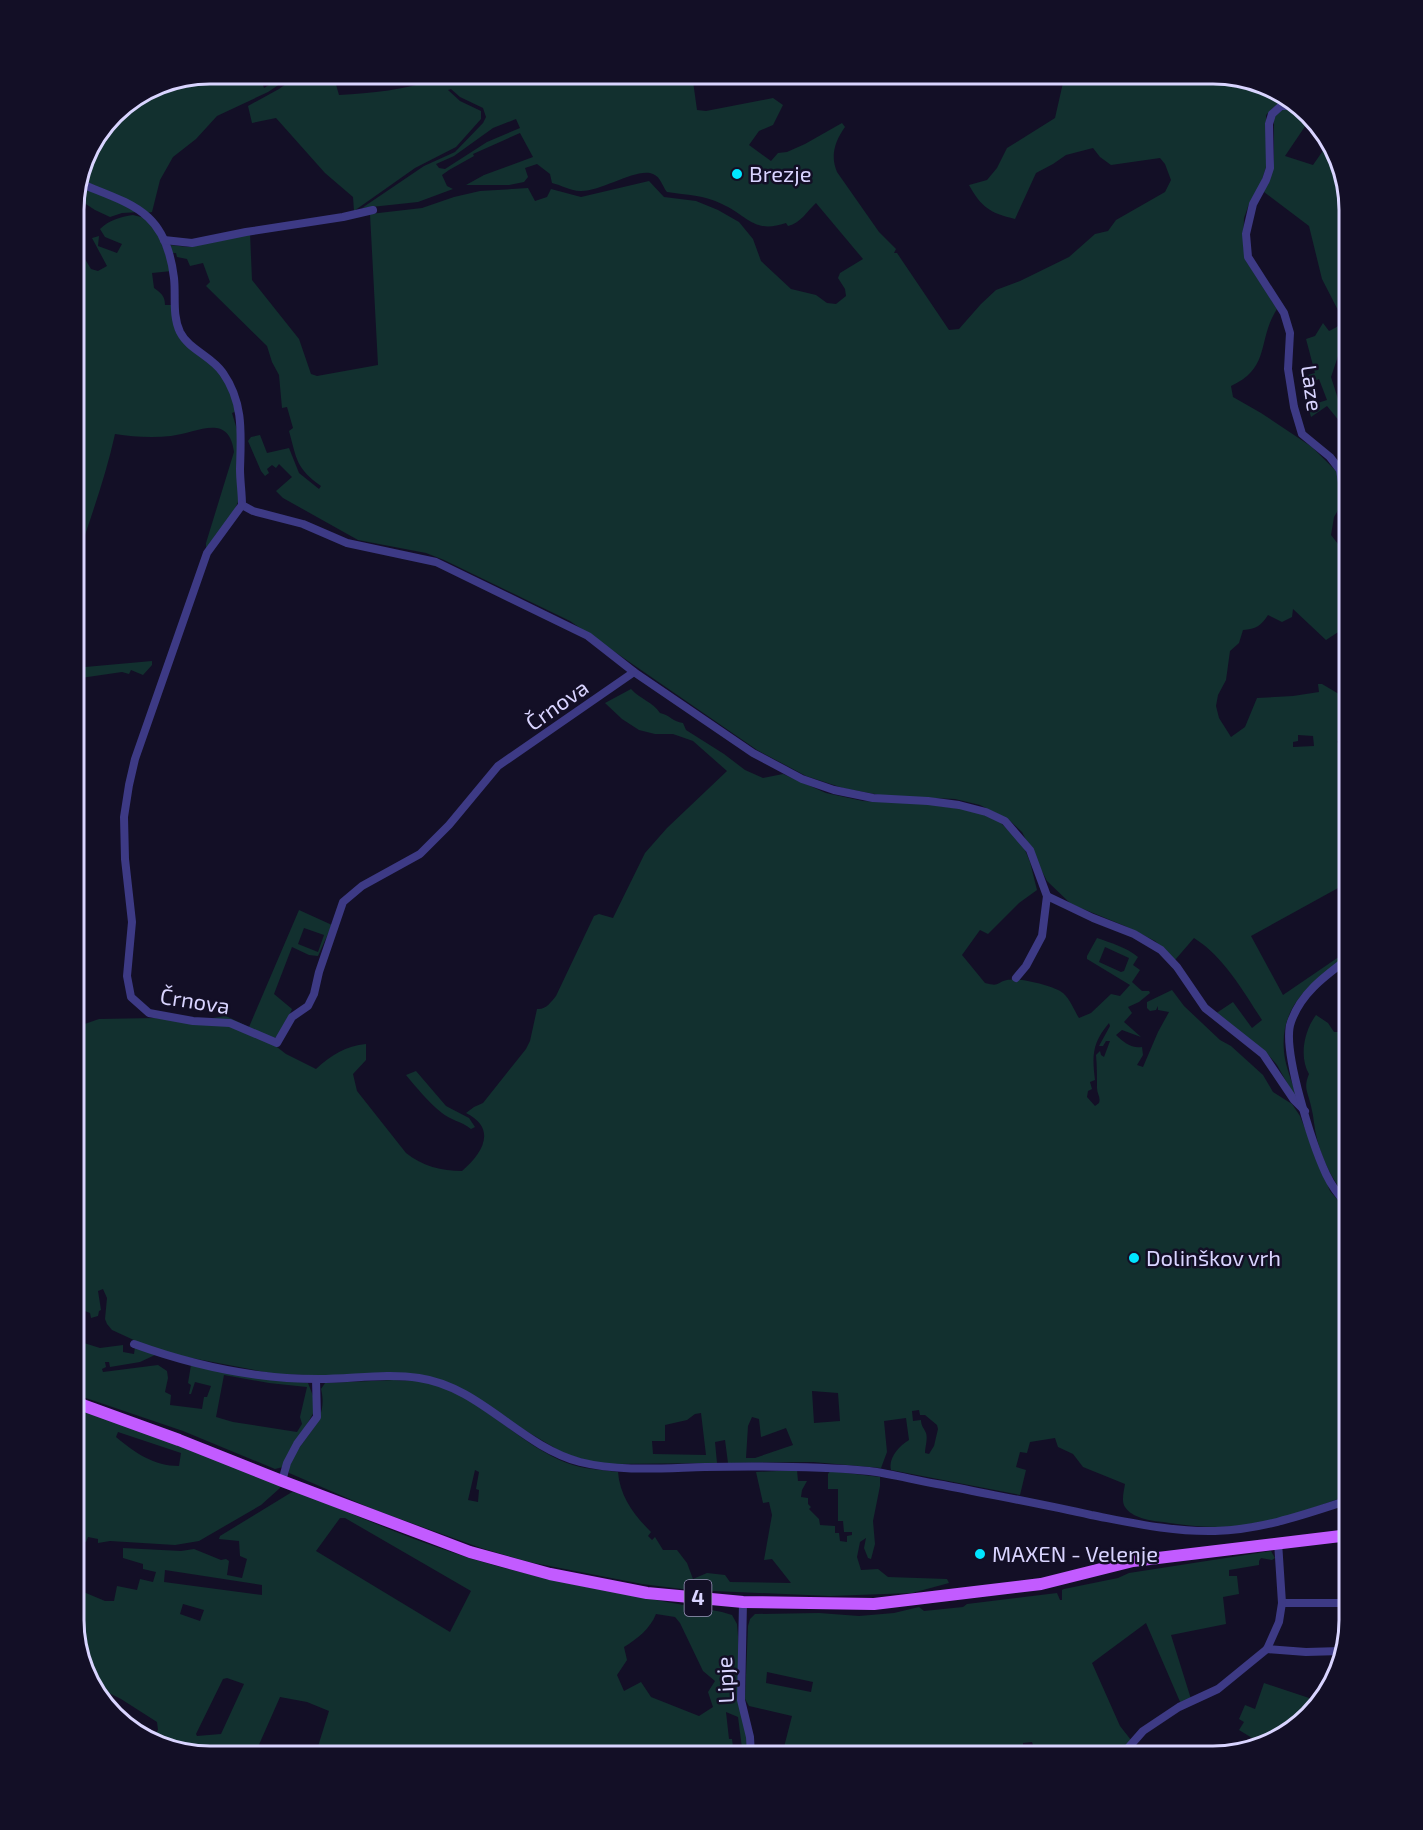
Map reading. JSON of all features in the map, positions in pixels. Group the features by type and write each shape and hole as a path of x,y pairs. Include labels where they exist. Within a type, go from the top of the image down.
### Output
{"main road":[{"name":"4","path":"84,1406 470,1552 550,1574 646,1593 743,1602 874,1604 1041,1584 1133,1561 1339,1536"}],"street":[{"name":"Laze","path":"1284,106 1272,114 1269,124 1270,168 1253,204 1246,234 1248,257 1284,313 1290,333 1288,369 1294,407 1302,434 1330,457 1339,469"},
{"path":"86,186 129,204 148,216 164,240 174,277 176,321 181,333 190,344 222,371 240,410 242,505 253,511 303,524 347,543 436,562 518,604 588,636 634,672 753,753 802,779 834,790 873,798 959,805 986,812 1005,821 1030,850 1047,896 1042,936 1026,966 1016,978"},
{"path":"164,240 192,243 373,210"},
{"name":"Črnova","path":"242,505 207,553 135,759 129,784 124,818 125,859 132,922 127,976 131,997 149,1013 193,1021 230,1023 277,1043 292,1017 308,1006 314,994 319,972 343,902 362,886 420,854 449,825 498,766 634,672"},
{"path":"1047,896 1134,934 1161,950 1177,967 1205,1008 1263,1054 1294,1100 1305,1111"},
{"path":"1339,967 1310,990 1301,1001 1287,1036 1291,1062 1305,1111 1325,1172 1339,1196"},
{"path":"134,1344 172,1358 250,1373 316,1379 391,1376 437,1382 492,1411 523,1435 557,1454 581,1462 622,1467 870,1471 1166,1530 1218,1531 1276,1523 1339,1503"},
{"path":"282,1481 287,1463 297,1444 317,1417 319,1405 316,1379"},
{"path":"1130,1746 1143,1731 1179,1707 1218,1689 1267,1649 1279,1622 1282,1603 1278,1542"},
{"name":"Lipje","path":"743,1602 741,1700 750,1746"},
{"path":"1282,1603 1339,1603"},
{"path":"1267,1649 1335,1651"}],"green space":[{"path":"263,84 264,88 271,84 280,84 217,116 196,139 173,157 160,180 152,212 147,213 136,204 87,183 94,161 105,140 133,110 154,97 185,86"},
{"path":"286,84 336,84 339,95 376,92 420,84 693,84 697,110 706,111 773,98 783,105 773,125 759,131 749,145 771,161 778,153 787,152 805,144 842,123 845,127 836,143 834,154 837,172 879,232 896,249 894,253 897,253 949,330 959,329 996,290 1069,257 1095,234 1108,231 1116,220 1165,192 1171,180 1160,158 1111,165 1093,148 1066,155 1036,173 1015,219 999,214 982,204 969,185 987,180 997,168 1007,148 1055,118 1063,84 1222,84 1254,91 1283,106 1273,108 1266,115 1268,161 1261,183 1244,218 1243,244 1246,261 1277,309 1271,320 1258,362 1244,379 1231,386 1233,397 1312,447 1338,473 1339,508 1334,517 1331,535 1339,545 1339,632 1326,640 1293,609 1292,617 1282,622 1268,615 1258,626 1243,630 1239,643 1230,651 1226,680 1218,695 1216,706 1219,718 1231,737 1245,727 1257,698 1319,692 1318,684 1339,694 1339,740 1337,742 1339,744 1339,888 1251,936 1283,995 1339,957 1339,962 1322,975 1300,997 1286,1024 1285,1059 1299,1104 1277,1065 1265,1051 1215,1014 1233,1002 1252,1028 1262,1020 1232,975 1215,955 1194,938 1175,960 1155,941 1071,904 1047,881 1022,832 1008,819 980,805 955,799 885,796 843,788 806,776 757,750 570,621 426,553 358,540 283,498 276,491 292,477 279,464 276,468 272,465 267,469 269,473 265,476 248,441 251,437 260,435 267,453 289,448 299,473 319,489 321,486 302,468 296,456 289,431 293,428 287,407 282,408 279,375 267,346 206,286 210,282 203,263 190,266 187,259 177,257 176,253 172,253 170,245 188,247 250,233 252,280 299,339 311,374 317,376 378,365 370,214 422,208 480,191 528,188 535,201 547,197 551,189 581,197 649,181 664,197 696,201 739,222 753,239 761,261 791,289 816,295 827,303 836,304 846,296 845,289 838,278 840,273 863,259 816,203 793,224 766,226 752,222 715,201 667,192 658,177 646,173 598,188 577,191 552,183 550,174 537,164 525,168 528,177 524,182 509,185 466,185 484,175 533,157 520,133 473,154 474,156 442,175 447,186 453,189 418,202 362,208 424,166 455,152 483,123 486,117 483,108 460,97 451,89 448,90 460,101 481,111 481,119 456,147 415,168 354,211 353,197 325,173 276,118 252,123 248,106","holes":["516,119 520,128 487,142 445,169 439,168 436,164 454,156 493,128","1298,735 1313,736 1314,746 1293,747 1293,742 1298,741"]},
{"path":"1286,108 1306,125 1285,156 1313,165 1324,150 1332,169 1337,185 1339,210 1339,312 1322,279 1309,226 1264,192 1274,160 1274,116"},
{"path":"86,188 140,212 122,213 110,217 84,203"},
{"path":"133,215 145,218 158,234 172,271 152,273 154,288 162,295 165,305 172,305 174,323 225,379 237,411 232,413 241,443 238,502 231,518 216,534 206,551 206,543 234,452 226,432 210,428 164,437 115,434 84,538 84,257 91,269 98,271 107,266 92,238 99,236 98,246 117,253 122,244 105,237 100,229 115,219"},
{"path":"1323,323 1329,331 1339,325 1339,353 1331,377 1339,400 1339,421 1327,406 1311,417 1308,406 1327,400 1319,379 1310,383 1308,375 1315,373 1306,339 1315,336"},
{"path":"152,661 152,665 143,675 131,670 129,674 122,672 84,678 84,667"},
{"path":"631,689 660,713 683,723 686,730 745,770 763,778 783,774 826,793 863,801 926,804 975,811 1000,822 1023,845 1037,890 1019,903 988,934 980,930 962,955 985,983 995,985 1012,979 1059,990 1070,1001 1079,1018 1091,1013 1111,994 1120,996 1130,985 1087,959 1097,938 1118,946 1138,957 1133,965 1140,970 1132,982 1142,991 1150,993 1128,1007 1132,1013 1124,1022 1141,1037 1122,1030 1116,1035 1131,1046 1142,1047 1143,1055 1137,1065 1143,1067 1169,1012 1158,1010 1158,1006 1156,1010 1150,1011 1147,1008 1147,1002 1172,990 1184,1006 1220,1040 1231,1046 1263,1075 1273,1092 1292,1104 1300,1116 1330,1191 1339,1201 1339,1499 1253,1524 1219,1527 1153,1521 1128,1511 1123,1499 1125,1484 1083,1467 1073,1454 1058,1447 1055,1438 1030,1442 1027,1453 1020,1452 1016,1467 1026,1470 1020,1495 891,1470 891,1461 895,1453 909,1440 906,1418 884,1421 887,1452 881,1468 813,1462 728,1463 725,1440 715,1442 717,1463 611,1464 593,1462 565,1454 438,1379 275,1374 181,1356 149,1347 112,1330 105,1319 107,1298 103,1289 98,1291 101,1310 98,1316 91,1318 90,1313 84,1311 84,1024 99,1019 155,1018 193,1021 226,1016 249,1027 299,910 332,925 318,956 309,955 292,947 274,994 292,1009 282,1033 273,1039 273,1044 286,1054 316,1069 339,1052 366,1044 366,1060 353,1074 357,1091 406,1153 425,1164 440,1169 462,1171 476,1157 484,1142 482,1126 466,1113 483,1103 526,1049 537,1009 546,1007 556,996 594,916 599,914 613,918 645,853 667,828 727,771 693,741 673,734 655,734 639,730 622,719 605,703","holes":["304,928 324,935 318,952 298,944","1105,947 1129,958 1124,971 1121,972 1099,962","1109,1023 1110,1026 1099,1046 1110,1041 1104,1057 1100,1051 1096,1055 1097,1090 1100,1099 1095,1106 1087,1097 1088,1091 1092,1089 1090,1082 1095,1080 1094,1050 1103,1030","812,1391 838,1393 840,1421 814,1423","919,1410 920,1415 925,1415 937,1425 934,1446 929,1454 925,1453 927,1435 921,1420 913,1421 912,1411","701,1413 706,1455 653,1454 652,1441 665,1441 665,1425 687,1420","752,1417 759,1419 761,1437 786,1428 793,1445 755,1458 746,1458 748,1426"]},
{"path":"1316,1015 1328,1023 1334,1032 1339,1032 1339,1187 1326,1164 1316,1135 1307,1090 1306,1083 1309,1074 1304,1060 1304,1044"},
{"path":"416,1071 446,1106 469,1118 475,1127 471,1129 448,1117 432,1104 406,1075"},
{"path":"84,1343 100,1348 123,1345 123,1352 134,1354 135,1347 155,1355 140,1362 110,1367 109,1362 105,1362 106,1367 102,1369 103,1372 158,1365 167,1371 165,1392 171,1395 170,1405 202,1409 204,1397 207,1397 211,1386 195,1382 189,1394 191,1365 269,1379 308,1383 315,1401 315,1410 283,1467 275,1469 183,1431 84,1397","holes":["224,1375 307,1387 300,1417 302,1424 297,1432 233,1422 216,1417"]},
{"path":"394,1380 417,1381 438,1386 476,1405 548,1454 579,1467 618,1472 625,1497 639,1519 651,1532 648,1536 652,1540 655,1537 663,1550 677,1550 687,1563 693,1579 707,1573 725,1575 730,1582 791,1583 772,1559 764,1560 772,1515 769,1502 763,1503 756,1472 797,1470 798,1481 807,1481 801,1497 808,1498 808,1504 811,1507 809,1509 819,1519 820,1525 835,1526 835,1533 839,1533 840,1541 847,1542 847,1536 852,1535 852,1532 844,1532 843,1521 838,1521 838,1489 828,1489 828,1474 830,1471 880,1477 873,1521 875,1544 871,1559 868,1558 864,1548 866,1538 860,1542 857,1557 861,1570 878,1569 888,1577 947,1579 949,1583 912,1593 830,1596 690,1590 642,1584 529,1562 481,1548 375,1510 289,1473 297,1451 319,1419 323,1400 321,1389 325,1383","holes":["475,1470 479,1472 476,1489 479,1490 478,1502 468,1500"]},
{"path":"84,1411 279,1484 280,1488 261,1505 199,1541 175,1545 110,1541 98,1543 98,1539 88,1537 84,1542","holes":["118,1432 181,1453 179,1466 161,1464 138,1453 116,1437"]},
{"path":"292,1492 300,1493 415,1539 487,1563 553,1580 732,1615 737,1624 747,1746 742,1746 738,1717 726,1712 729,1739 732,1739 733,1746 318,1746 329,1711 307,1702 280,1697 258,1746 193,1745 161,1736 156,1733 158,1730 157,1722 106,1692 97,1676 88,1653 85,1637 84,1592 105,1601 114,1601 117,1586 137,1590 140,1579 153,1582 156,1572 143,1569 143,1564 123,1558 123,1548 181,1551 194,1549 221,1560 226,1559 229,1561 227,1575 242,1578 247,1559 240,1556 239,1541 219,1539 220,1536","holes":["340,1518 345,1518 471,1591 450,1632 316,1551","165,1570 262,1585 262,1595 164,1582","183,1604 204,1610 200,1621 180,1614","656,1614 675,1617 703,1671 715,1681 708,1692 713,1707 699,1716 651,1697 641,1682 624,1691 617,1675 627,1660 624,1647 643,1633","227,1678 244,1684 221,1734 197,1736 223,1679"]},
{"path":"1271,1551 1275,1558 1272,1560 1261,1558 1259,1565 1229,1570 1229,1576 1237,1576 1239,1594 1223,1597 1226,1624 1171,1635 1191,1699 1181,1704 1146,1623 1092,1663 1120,1726 1131,1740 1125,1746 1033,1746 1032,1742 1023,1743 1023,1746 784,1746 792,1716 749,1706 745,1699 748,1626 755,1614 819,1613 859,1616 894,1613 919,1607 924,1611 963,1607 967,1604 1057,1593 1062,1600 1064,1589 1118,1578 1129,1573","holes":["767,1672 813,1682 811,1692 766,1683"]},
{"path":"1264,1683 1309,1698 1308,1703 1283,1725 1254,1739 1239,1730 1244,1722 1239,1719 1245,1705 1255,1709"}],"place":[{"name":"Brezje","path":"737,174"},
{"name":"Dolinškov vrh","path":"1134,1258"},
{"name":"MAXEN - Velenje","path":"980,1554"}]}
